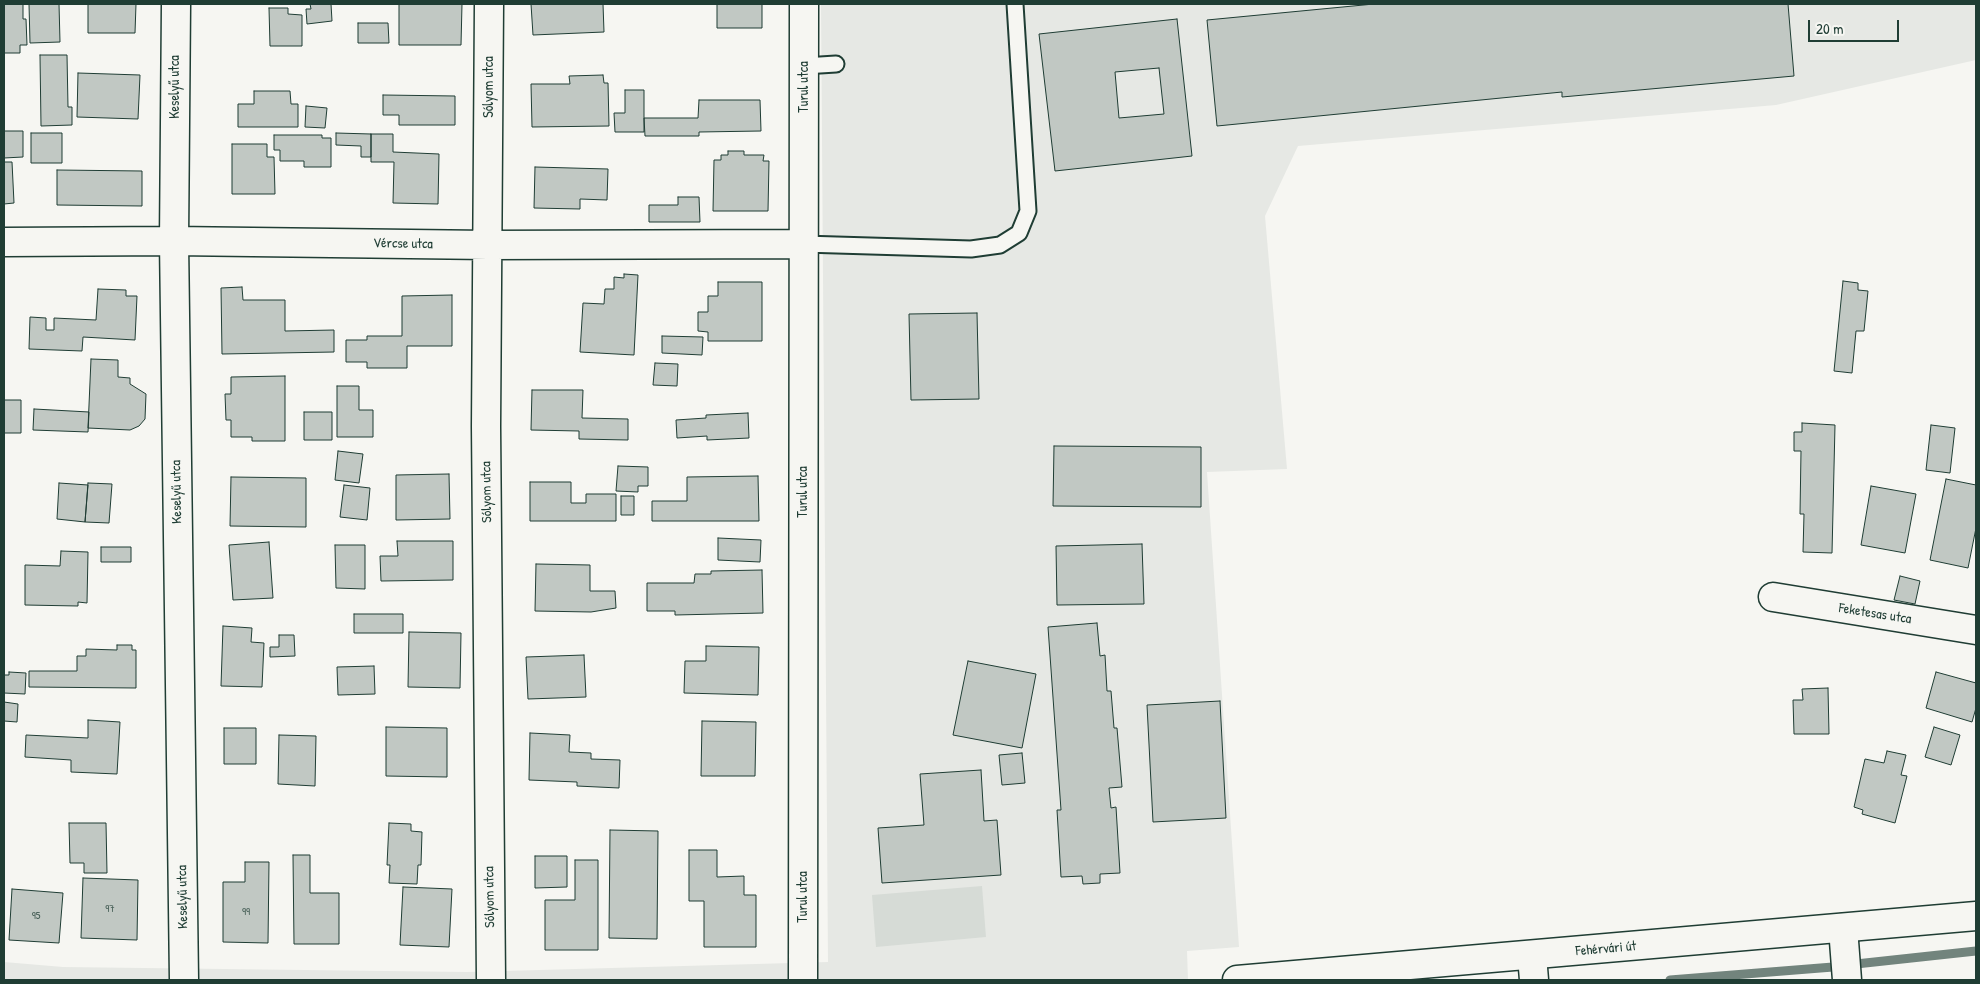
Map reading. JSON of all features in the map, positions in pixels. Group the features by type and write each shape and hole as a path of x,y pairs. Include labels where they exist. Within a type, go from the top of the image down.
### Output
{"street":[{"name":"Keselyű utca","path":"176,4 174,241 184,980"},
{"name":"Sólyom utca","path":"489,4 486,426 491,980"},
{"name":"Turul utca","path":"803,980 804,4"},
{"name":"Vércse utca","path":"4,242 174,241 488,245 803,244"},
{"name":"Feketesas utca","path":"1773,597 1976,630"},
{"name":"Fehérvári út","path":"1236,980 1533,968 1843,928 1976,916"},
{"path":"1843,928 1847,980"}],"lane":[{"path":"803,244 971,249 1000,245 1019,233 1028,211 1015,4"},
{"path":"804,66 836,64"}],"shaded area":[{"path":"821,4 1976,4 1976,60 1776,105 1298,146 1265,216 1287,469 1207,472 1239,947 1187,951 1188,980 4,980 4,962 63,967 467,972 828,962"},
{"path":"982,886 986,937 876,947 872,895"}],"building":[{"path":"4,4 23,4 23,19 26,19 27,45 20,45 20,53 4,53"},
{"path":"29,4 59,4 60,42 30,43"},
{"path":"88,4 136,4 135,33 88,33"},
{"path":"310,4 331,4 332,21 307,24 306,9 311,9"},
{"path":"399,4 462,4 461,45 399,45"},
{"path":"531,4 603,4 604,32 533,35"},
{"path":"717,4 762,4 762,28 717,28"},
{"path":"1374,4 1788,4 1794,76 1562,97 1562,92 1217,126 1207,20"},
{"path":"269,8 288,8 288,14 302,15 302,46 270,46"},
{"path":"1177,19 1192,156 1055,171 1039,34","holes":["1159,68 1164,114 1119,118 1115,72"]},
{"path":"358,23 388,23 389,43 358,43"},
{"path":"40,55 67,55 68,107 72,107 72,125 41,126"},
{"path":"78,73 140,75 138,119 77,117"},
{"path":"603,75 604,83 608,83 609,126 532,127 531,84 570,84 569,76"},
{"path":"625,90 644,90 644,132 615,132 614,113 625,113"},
{"path":"254,91 290,91 291,104 298,104 298,127 238,127 238,104 254,104"},
{"path":"383,95 455,96 455,125 399,125 399,115 383,115"},
{"path":"699,100 760,100 761,131 699,132 699,136 645,136 644,118 698,118"},
{"path":"306,106 327,108 325,128 305,127"},
{"path":"4,131 23,131 23,157 4,158"},
{"path":"31,133 62,133 62,163 31,163"},
{"path":"336,133 371,134 371,157 361,157 361,146 336,145"},
{"path":"371,134 393,134 393,152 439,154 438,204 393,203 394,162 371,162"},
{"path":"274,135 322,135 322,138 331,138 331,167 304,167 304,161 280,161 280,150 274,150"},
{"path":"232,144 267,144 267,157 274,157 275,194 232,194"},
{"path":"728,151 744,151 744,155 764,155 763,161 769,161 768,211 713,211 714,160 721,160 721,155 728,155"},
{"path":"4,162 12,162 14,203 4,204"},
{"path":"535,167 608,169 607,200 580,199 580,209 534,208"},
{"path":"57,170 142,171 142,206 57,205"},
{"path":"678,197 699,197 700,222 649,222 649,205 678,205"},
{"path":"624,274 638,275 634,355 580,352 583,303 604,304 605,289 614,289 614,277 624,278"},
{"path":"1843,281 1858,283 1858,290 1868,291 1864,331 1856,331 1852,373 1834,371"},
{"path":"718,282 762,282 762,341 708,341 708,332 698,331 698,312 708,312 708,296 718,296"},
{"path":"242,287 243,300 285,300 285,331 334,330 334,352 222,354 221,288"},
{"path":"98,289 126,290 126,296 137,296 135,340 83,337 82,351 29,349 30,317 46,318 46,330 54,330 54,318 96,320"},
{"path":"452,295 452,346 407,346 407,368 367,368 367,362 346,362 346,340 367,340 367,336 402,336 402,296"},
{"path":"977,313 979,399 911,400 909,314"},
{"path":"662,336 703,337 702,355 662,353"},
{"path":"91,359 118,360 118,377 130,378 130,384 146,394 145,419 139,426 130,430 88,428"},
{"path":"655,363 678,364 677,386 653,385"},
{"path":"285,376 285,441 252,441 252,437 231,437 231,420 226,420 225,394 231,394 231,377"},
{"path":"337,386 359,386 359,410 373,410 373,437 337,437"},
{"path":"532,390 583,390 582,418 628,419 628,440 579,439 579,431 531,430"},
{"path":"4,400 21,400 21,433 4,433"},
{"path":"34,409 89,412 88,432 33,430"},
{"path":"304,412 332,412 332,440 304,440"},
{"path":"748,413 749,438 707,440 707,436 677,438 676,420 706,418 706,415"},
{"path":"1802,423 1835,425 1832,553 1803,552 1804,514 1800,514 1801,451 1794,451 1794,432 1802,432"},
{"path":"1931,425 1955,428 1950,473 1926,470"},
{"path":"1054,446 1201,447 1201,507 1053,506"},
{"path":"338,451 363,454 359,483 335,480"},
{"path":"618,466 648,467 648,486 638,486 638,492 616,491"},
{"path":"449,474 450,519 396,520 396,475"},
{"path":"758,476 759,521 652,521 652,501 687,501 687,477"},
{"path":"231,477 306,478 306,527 230,526"},
{"path":"1946,479 1976,485 1976,528 1968,568 1930,560"},
{"path":"530,482 571,482 571,503 586,503 586,494 616,494 616,521 530,521"},
{"path":"59,483 88,485 85,522 57,519"},
{"path":"88,483 112,484 109,523 85,522"},
{"path":"344,485 370,488 367,520 340,517"},
{"path":"1871,486 1916,494 1905,553 1861,545"},
{"path":"621,496 634,496 634,515 621,515"},
{"path":"718,538 761,540 760,562 718,560"},
{"path":"397,541 453,541 453,580 381,581 380,556 398,556"},
{"path":"269,542 273,598 233,600 229,545"},
{"path":"1142,544 1144,604 1057,605 1056,546"},
{"path":"335,545 365,545 365,589 336,588"},
{"path":"101,547 131,547 131,562 101,562"},
{"path":"61,551 88,552 87,603 78,602 78,606 25,605 25,565 60,566"},
{"path":"536,564 590,565 590,591 615,591 616,608 591,612 535,611"},
{"path":"762,570 763,613 675,615 675,611 647,611 647,583 694,583 695,574 711,574 711,571"},
{"path":"1900,576 1920,581 1915,604 1894,600"},
{"path":"354,614 403,614 403,633 354,633"},
{"path":"1097,623 1100,656 1105,655 1107,691 1111,691 1114,728 1117,728 1122,787 1109,788 1111,808 1116,807 1120,873 1100,874 1100,883 1083,884 1082,876 1061,877 1057,810 1061,810 1048,627"},
{"path":"223,626 252,628 251,642 264,643 262,687 221,686"},
{"path":"409,632 461,633 460,688 408,687"},
{"path":"279,635 294,635 295,656 270,657 270,647 279,647"},
{"path":"117,645 132,645 132,650 136,650 136,688 29,687 29,671 77,671 77,656 86,656 86,649 117,650"},
{"path":"706,646 759,647 758,695 684,693 685,661 706,661"},
{"path":"584,655 586,697 528,699 526,657"},
{"path":"968,661 1036,674 1022,748 953,735"},
{"path":"374,666 375,694 338,695 337,667"},
{"path":"9,672 26,673 25,694 4,693 4,675 9,675"},
{"path":"1936,672 1976,683 1976,708 1972,722 1926,708"},
{"path":"1828,688 1829,734 1794,734 1793,700 1803,700 1802,689"},
{"path":"1220,701 1226,818 1153,822 1147,705"},
{"path":"4,702 18,704 17,722 4,721"},
{"path":"88,720 120,722 117,774 71,772 71,760 25,757 26,735 88,738"},
{"path":"702,721 756,722 755,776 701,776"},
{"path":"386,727 447,728 447,777 386,776"},
{"path":"1934,727 1960,735 1951,765 1925,757"},
{"path":"224,728 256,728 256,764 224,764"},
{"path":"530,733 570,735 569,752 591,753 591,759 620,760 619,788 577,786 577,782 529,780"},
{"path":"279,735 316,736 315,786 278,784"},
{"path":"1887,751 1906,755 1901,775 1907,776 1895,823 1862,814 1863,810 1854,807 1865,759 1884,763"},
{"path":"1022,753 1025,783 1002,785 999,755"},
{"path":"981,770 984,821 997,820 1001,875 882,883 878,828 924,825 920,774"},
{"path":"69,823 106,823 107,873 84,873 84,863 70,863"},
{"path":"389,823 411,824 411,831 422,832 421,865 418,865 417,884 389,883 390,865 387,865"},
{"path":"610,830 658,831 657,939 609,938"},
{"path":"689,850 717,850 717,877 744,876 744,895 756,895 756,947 704,947 704,901 689,901"},
{"path":"293,855 310,855 310,893 339,893 339,944 294,944"},
{"path":"535,856 567,856 567,887 535,888"},
{"path":"575,860 598,860 598,950 545,950 545,900 575,900"},
{"path":"245,862 269,862 268,943 223,942 223,882 245,882"},
{"path":"83,878 138,880 137,940 81,938"},
{"path":"403,887 452,889 449,947 400,945"},
{"path":"12,889 63,893 59,943 9,940"}],"waterway":[{"path":"1856,964 1976,951"},
{"path":"1670,980 1833,967"}]}
